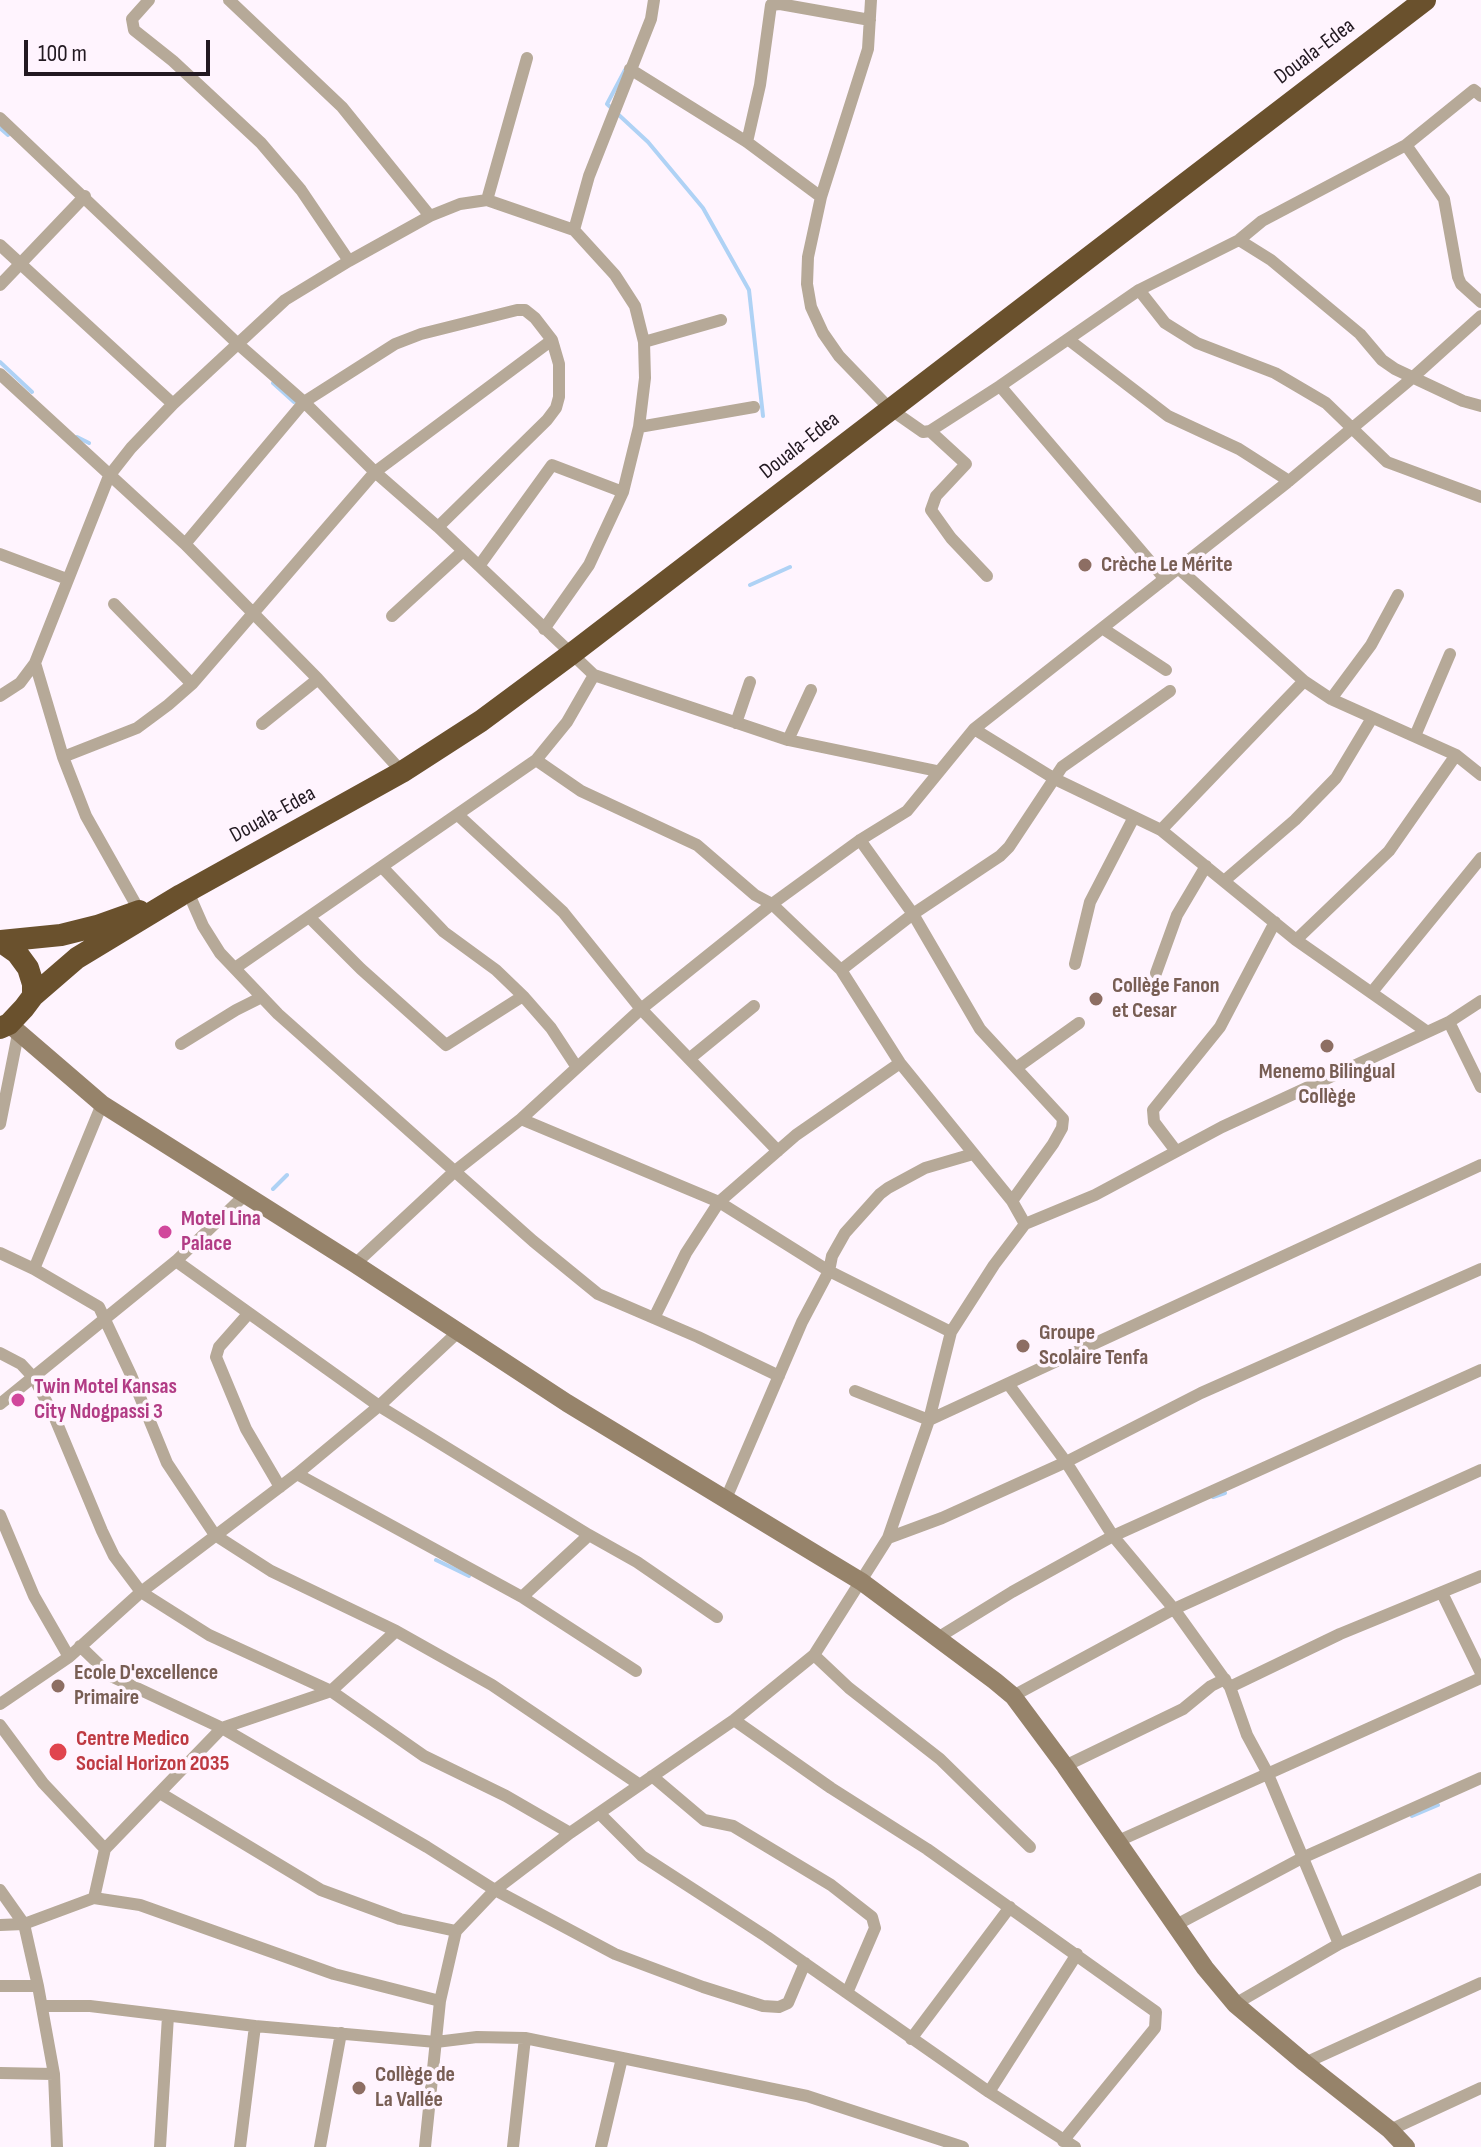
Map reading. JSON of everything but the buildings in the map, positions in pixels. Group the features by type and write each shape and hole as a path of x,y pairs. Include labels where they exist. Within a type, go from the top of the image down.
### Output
{"highway":[{"name":"Douala-Edea","path":"185,894 402,772 481,721 1425,0"},
{"path":"0,941 61,935 97,926 185,894"},
{"path":"9,1028 33,996 77,958 185,894"},
{"path":"0,941 17,953 28,968 33,996"}],"main road":[{"path":"9,1028 102,1104 355,1264 457,1333 725,1501 862,1582 939,1637 1013,1696 1205,1968 1235,2004 1390,2130 1406,2147"}],"street":[{"path":"149,0 132,19 134,30 173,61 261,143 301,190 349,261"},
{"path":"229,0 342,107 430,216"},
{"path":"574,230 589,176 651,19 654,0"},
{"path":"871,0 868,49 821,197 808,257 807,284 811,307 823,333 839,356 890,409 918,430 930,431 1139,290 1239,240 1262,221 1406,145 1474,90 1481,96"},
{"path":"747,142 760,85 771,5 870,20"},
{"path":"487,200 527,58"},
{"path":"630,69 747,142 821,197"},
{"path":"0,118 594,675 788,740 937,771"},
{"path":"1406,145 1444,199 1458,277 1461,284 1481,302"},
{"path":"0,285 85,196"},
{"path":"0,696 20,683 35,663 109,476 173,404 285,300 430,216 460,204 487,200 574,230 615,275 635,306 644,342 645,378 639,427 623,492 589,565 544,629"},
{"path":"1239,240 1271,260 1360,334 1382,360 1411,379 1481,406"},
{"path":"0,245 173,404"},
{"path":"1139,290 1165,323 1197,343 1275,373 1326,403 1387,462 1481,497"},
{"path":"185,544 304,402 395,344 421,334 525,310 552,340 559,364 556,408 438,527"},
{"path":"355,1264 455,1171 521,1119 641,1009 772,904 860,840 907,811 974,729 1289,481 1481,316"},
{"path":"644,342 721,320"},
{"path":"63,757 137,728 192,684 375,472 552,340"},
{"path":"1069,340 1168,416 1239,449 1289,481"},
{"path":"0,374 185,544 318,679 402,772"},
{"path":"1000,386 1165,579"},
{"path":"639,427 754,407"},
{"path":"930,431 966,464 936,496 931,510 951,538 987,576"},
{"path":"479,566 552,465 623,492"},
{"path":"392,616 463,551"},
{"path":"0,554 67,579"},
{"path":"1178,568 1304,681 1331,699 1456,755 1481,775"},
{"path":"1331,699 1371,645 1398,595"},
{"path":"114,604 192,684"},
{"path":"1102,628 1166,670"},
{"path":"1415,736 1450,654"},
{"path":"35,663 63,757 86,816 139,910"},
{"path":"235,968 536,760 567,722 594,675"},
{"path":"262,724 318,679"},
{"path":"1161,830 1304,681"},
{"path":"736,723 750,682"},
{"path":"788,740 811,690"},
{"path":"841,970 913,914 1000,856 1062,767 1170,691"},
{"path":"1224,881 1295,820 1336,778 1372,718"},
{"path":"974,729 1055,779 1161,830 1296,940 1426,1031"},
{"path":"1296,940 1389,851 1456,755"},
{"path":"536,760 581,791 697,845 748,889 772,904 841,970 900,1063 1012,1201 1025,1224"},
{"path":"458,815 563,912 641,1009 778,1151"},
{"path":"1075,964 1090,902 1134,817"},
{"path":"860,840 913,914 969,1014 1063,1119 1062,1128 1053,1144 1012,1201"},
{"path":"1372,992 1481,858"},
{"path":"1156,973 1177,915 1206,866"},
{"path":"382,867 444,932 496,970 523,996 551,1028 576,1066"},
{"path":"185,894 210,938 262,997 455,1171 598,1294 779,1376"},
{"path":"309,917 370,978 446,1045 523,996"},
{"path":"1176,1151 1154,1122 1153,1110 1220,1027 1275,922"},
{"path":"181,1044 262,997"},
{"path":"425,2147 440,2001 456,1931 495,1890 570,1833 734,1720 814,1655 888,1538 929,1420 951,1332 1025,1224 1095,1195 1176,1151 1449,1022 1481,1001"},
{"path":"689,1059 754,1006"},
{"path":"1449,1022 1481,1087"},
{"path":"1016,1068 1079,1023"},
{"path":"0,1124 9,1028"},
{"path":"654,1318 677,1269 719,1202 832,1108 900,1063"},
{"path":"34,1269 102,1104"},
{"path":"521,1119 719,1202 829,1271 951,1332"},
{"path":"725,1501 829,1271 830,1260 845,1233 880,1194 925,1168 973,1154"},
{"path":"855,1391 929,1420 1481,1165"},
{"path":"0,1404 176,1261 246,1194"},
{"path":"0,1253 99,1307 167,1463 215,1535 271,1571 396,1631 501,1690 640,1785"},
{"path":"176,1261 379,1406 637,1562 717,1617"},
{"path":"888,1538 942,1518 1066,1462 1201,1393 1481,1269"},
{"path":"249,1313 219,1347 216,1357 246,1429 280,1487"},
{"path":"0,1704 69,1657 141,1592 297,1474 379,1406 457,1333"},
{"path":"0,1353 21,1364 34,1378 54,1416 114,1556 141,1592 209,1635 331,1691 424,1756 506,1796 570,1833"},
{"path":"939,1637 1113,1536 1481,1370"},
{"path":"1009,1385 1066,1462 1113,1536 1174,1609 1227,1683 1339,1944"},
{"path":"1013,1696 1174,1609 1481,1470"},
{"path":"297,1474 522,1597 636,1671"},
{"path":"0,1515 34,1596 69,1657"},
{"path":"522,1597 589,1535"},
{"path":"1065,1766 1183,1709 1211,1686 1227,1683 1481,1576"},
{"path":"1116,1842 1481,1675 1442,1593"},
{"path":"94,1898 105,1849 222,1728 331,1691 396,1631"},
{"path":"80,1646 111,1676 222,1728 495,1890 615,1954 703,1987 763,2006 779,2007 788,2003 805,1963"},
{"path":"814,1655 849,1688 940,1759 1030,1847"},
{"path":"600,1814 642,1856 805,1963 911,2039 1069,2144 1155,2028 1156,2012 1010,1907 734,1720"},
{"path":"0,1725 43,1783 105,1849"},
{"path":"652,1776 704,1820 733,1826 831,1885 872,1917 875,1928 847,1993"},
{"path":"1176,1925 1302,1858 1481,1778"},
{"path":"160,1793 321,1890 400,1919 456,1931"},
{"path":"1235,2004 1339,1944 1481,1879"},
{"path":"0,1890 24,1924 38,1986 54,2074 57,2147"},
{"path":"0,1925 24,1924 94,1898 140,1905 334,1974 440,2001"},
{"path":"911,2039 1010,1907"},
{"path":"989,2092 1077,1954"},
{"path":"1305,2063 1481,1983"},
{"path":"0,1986 38,1986"},
{"path":"42,2006 90,2006 255,2026 436,2042 477,2037 525,2038 807,2096 928,2141 963,2147"},
{"path":"160,2147 168,2016"},
{"path":"240,2147 255,2026"},
{"path":"320,2147 341,2033"},
{"path":"513,2147 525,2038"},
{"path":"601,2147 622,2058"},
{"path":"0,2073 54,2074"},
{"path":"1390,2130 1481,2088"}],"waterway":[{"path":"625,70 607,104 648,142 703,208 749,290 763,416"},
{"path":"0,128 8,135"},
{"path":"0,362 32,392"},
{"path":"273,383 294,402"},
{"path":"77,437 89,443"},
{"path":"750,585 790,567"},
{"path":"273,1189 287,1175"},
{"path":"1213,1497 1225,1493"},
{"path":"436,1560 469,1576"},
{"path":"1412,1816 1438,1805"}],"place":[{"name":"Crèche Le Mérite","path":"1085,565"},
{"name":"Collège Fanon et Cesar","path":"1096,999"},
{"name":"Menemo Bilingual Collège","path":"1327,1046"},
{"name":"Motel Lina Palace","path":"165,1232"},
{"name":"Groupe Scolaire Tenfa","path":"1023,1346"},
{"name":"Twin Motel Kansas City Ndogpassi 3","path":"18,1400"},
{"name":"Ecole D'excellence Primaire","path":"58,1686"},
{"name":"Centre Medico Social Horizon 2035","path":"58,1752"},
{"name":"Collège de La Vallée","path":"359,2088"}]}
